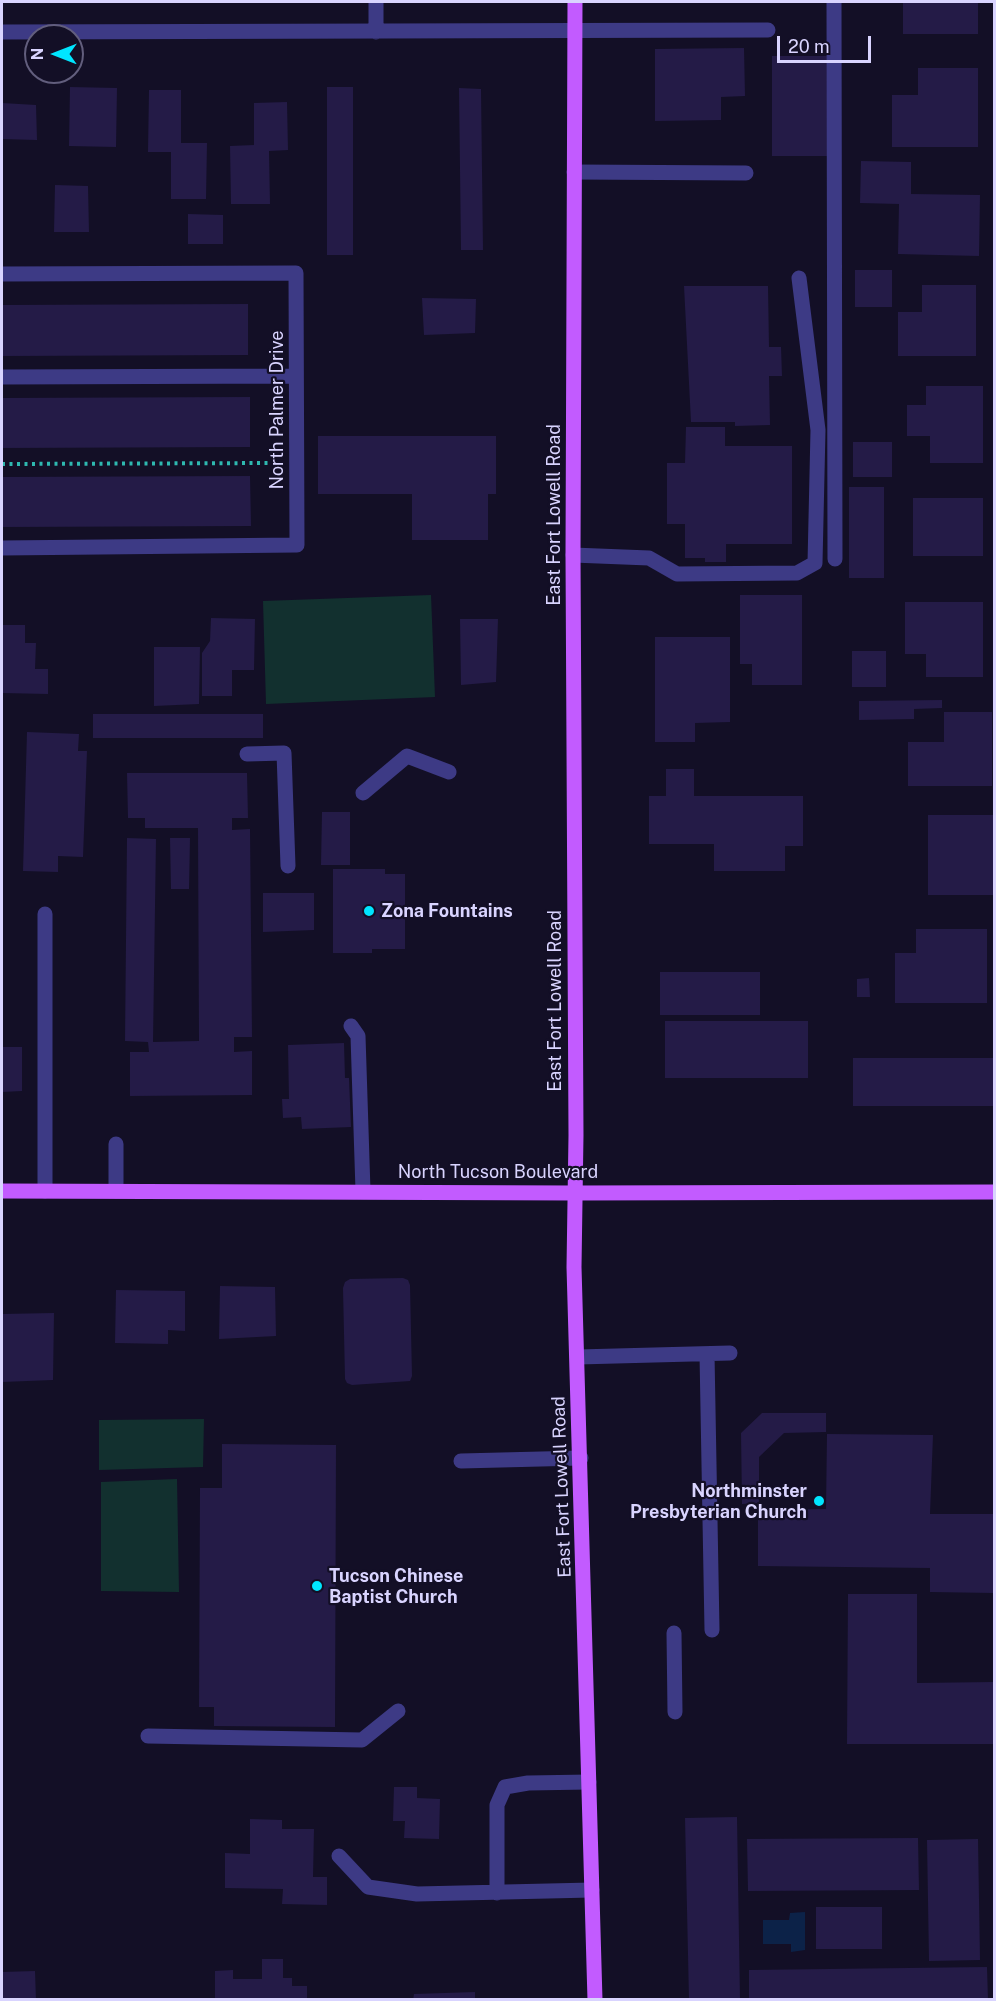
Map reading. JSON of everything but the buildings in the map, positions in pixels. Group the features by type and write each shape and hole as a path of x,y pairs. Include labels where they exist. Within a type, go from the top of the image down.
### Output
{"main road":[{"name":"East Fort Lowell Road","path":"575,2 574,1266 594,2000"},
{"name":"North Tucson Boulevard","path":"2,1191 994,1192"}],"street":[{"path":"376,2 376,32"},
{"path":"834,2 835,559"},
{"path":"2,32 768,30"},
{"path":"574,172 746,173"},
{"name":"North Palmer Drive","path":"2,274 296,273 297,463 297,545 2,548"},
{"path":"573,555 649,558 677,574 797,573 815,563 818,430 799,278"},
{"path":"2,377 296,376"},
{"path":"248,754 284,753 288,866"},
{"path":"363,793 407,756 449,772"},
{"path":"45,914 45,1191"},
{"path":"351,1026 358,1036 363,1191"},
{"path":"116,1144 116,1191"},
{"path":"578,1357 730,1353"},
{"path":"706,1354 712,1630"},
{"path":"461,1461 581,1458"},
{"path":"674,1633 675,1712"},
{"path":"148,1736 362,1740 398,1711"},
{"path":"497,1893 497,1805 505,1787 528,1783 589,1782"},
{"path":"339,1856 368,1887 417,1894 591,1890"}],"path":[{"path":"2,464 297,463"}],"green space":[{"path":"431,595 435,697 266,704 263,601"},
{"path":"204,1419 203,1467 99,1470 99,1420"},
{"path":"177,1479 179,1592 101,1591 101,1482"}],"water":[{"path":"805,1912 805,1950 791,1952 791,1944 763,1944 763,1920 789,1920 790,1913"}],"place":[{"name":"Zona Fountains","path":"369,911"},
{"name":"Northminster Presbyterian Church","path":"819,1501"},
{"name":"Tucson Chinese Baptist Church","path":"317,1586"}]}
